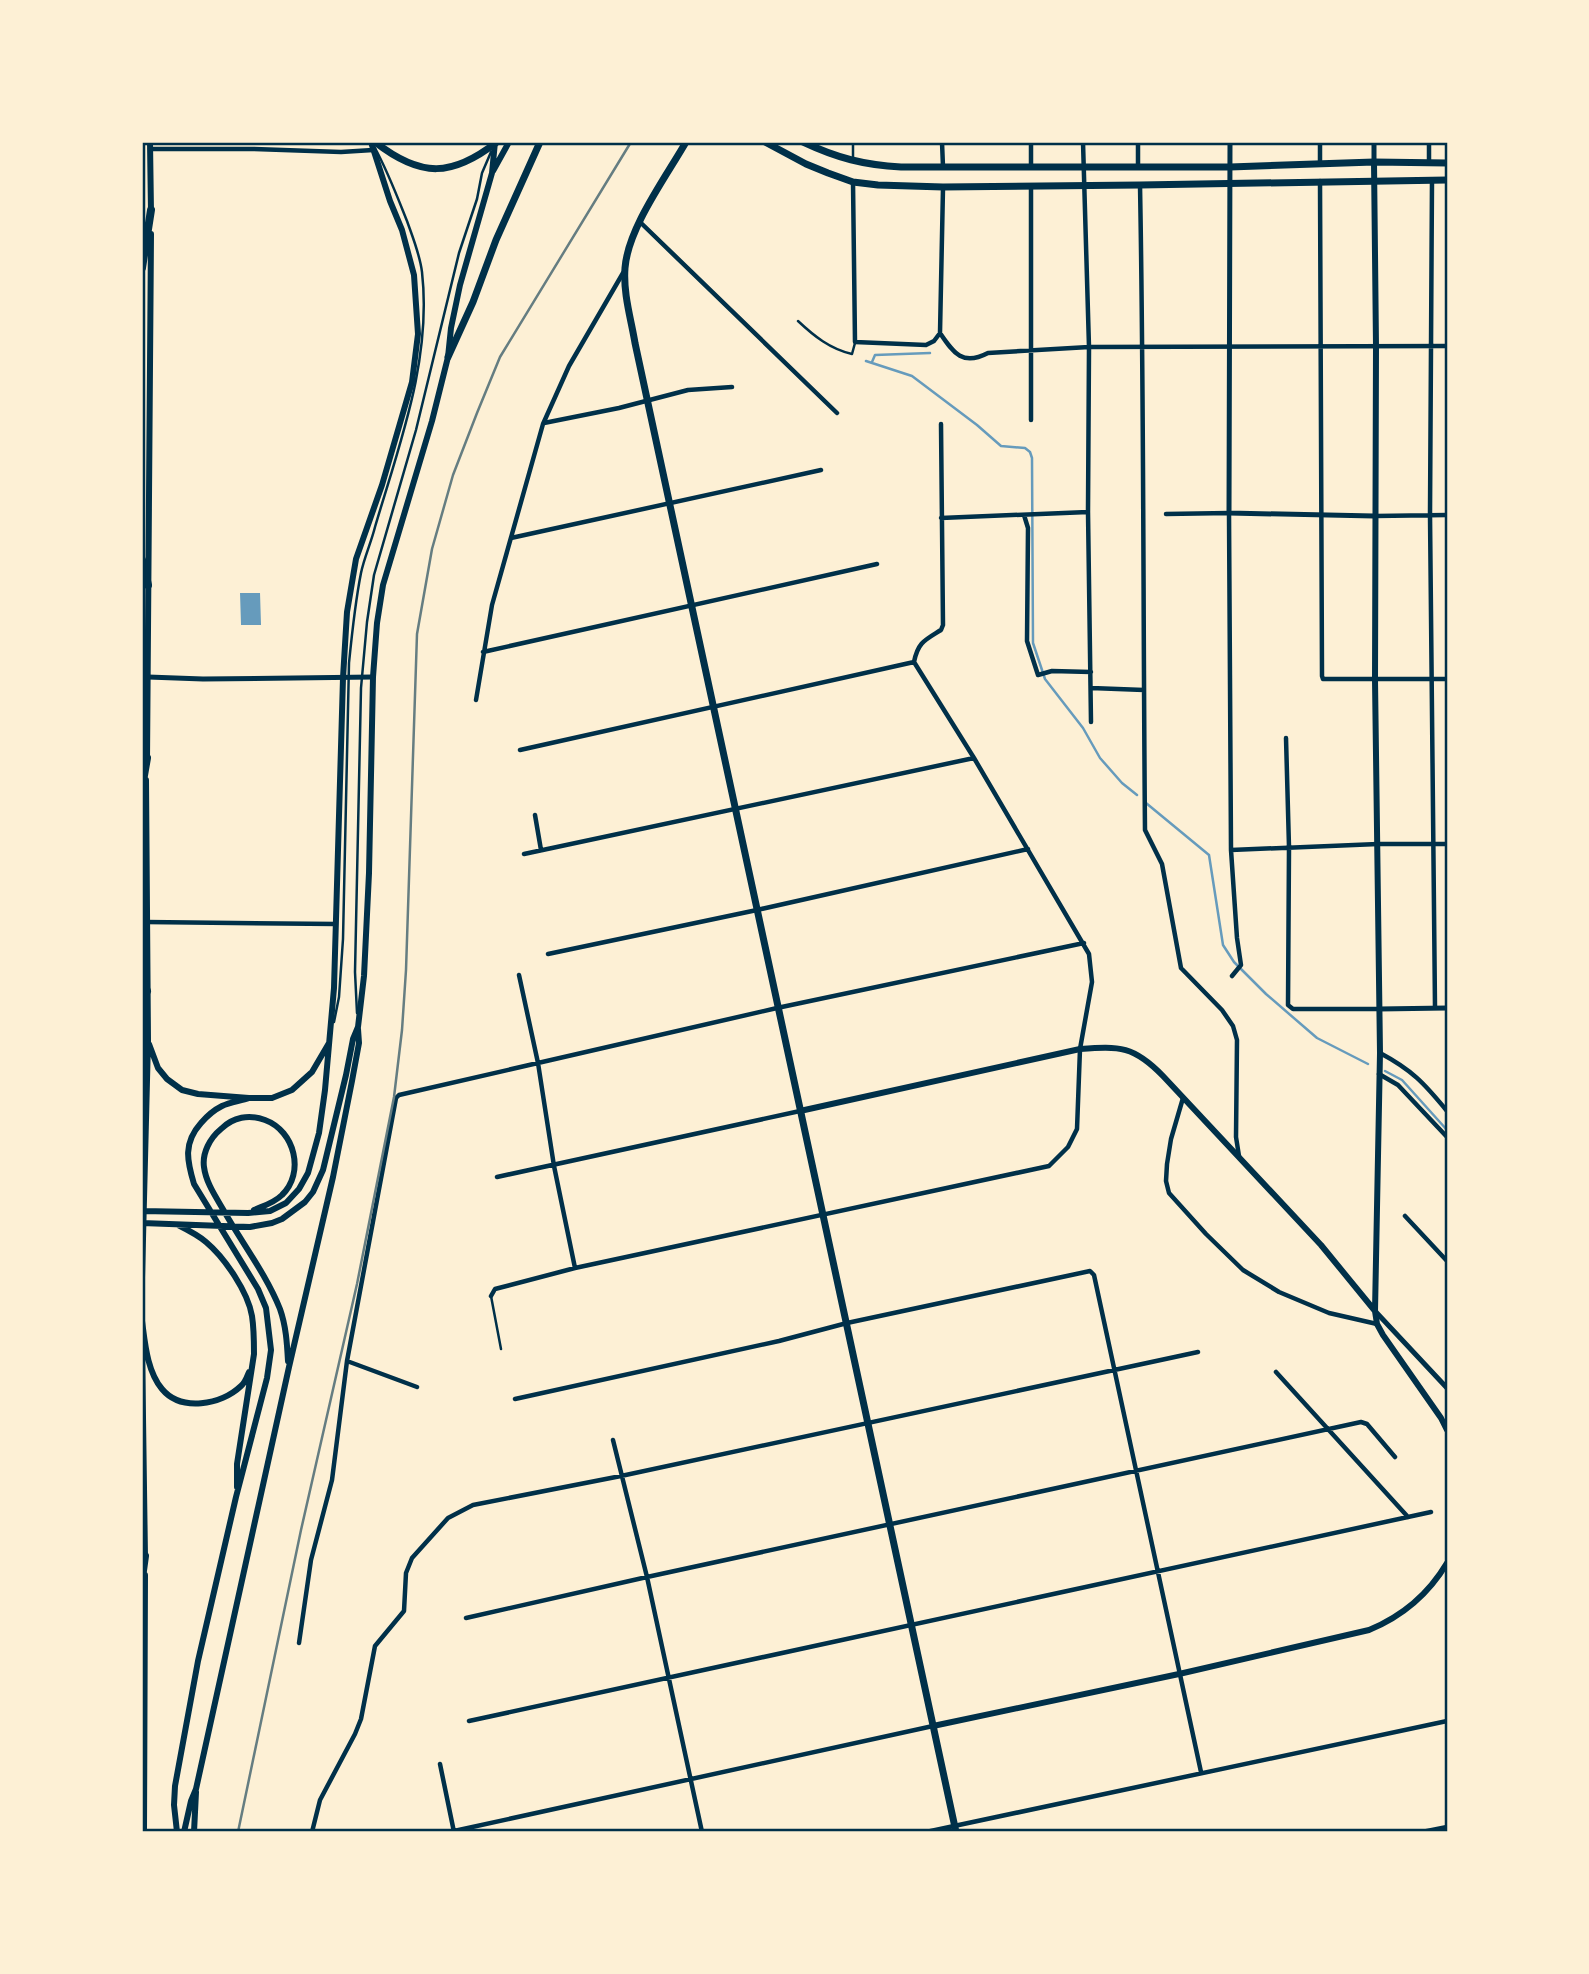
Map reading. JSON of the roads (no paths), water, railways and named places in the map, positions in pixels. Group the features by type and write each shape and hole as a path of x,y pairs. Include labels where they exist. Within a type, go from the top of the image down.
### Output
{"highway":[{"path":"142,268 151,210"},
{"path":"142,560 148,585"},
{"path":"142,787 147,758"},
{"path":"142,978 147,991"},
{"path":"142,1578 145,1556"}],"main road":[{"path":"194,1832 196,1789 333,1177 359,1043 367,925 373,677 383,585 432,421 448,357 458,295 492,173 496,142"},
{"path":"373,144 410,163 438,170 468,162 496,142"},
{"path":"492,173 509,142"},
{"path":"448,357 540,142"},
{"path":"686,142 639,222 632,239 625,270 626,295 955,1829"},
{"path":"765,142 806,164 853,182 878,185 1140,186 1447,180"},
{"path":"803,142 836,157 880,166 1230,167 1374,162 1447,163"},
{"path":"142,1211 270,1211 286,1203 299,1189 308,1173 319,1133 330,1042 337,924 347,612 356,559 382,485 412,382 418,334 414,275 373,144"},
{"path":"142,1278 148,1041 146,922 150,146"},
{"path":"1374,162 1375,680 1380,1009 1375,1311 1377,1324 1447,1430"},
{"path":"142,1223 250,1227 272,1223 296,1210 313,1192 323,1170 358,1027"},
{"path":"148,1041 158,1068 182,1090 249,1098 272,1098 292,1090 312,1072 330,1042"},
{"path":"800,1111 1080,1049 1115,1047 1140,1055 1152,1064 1240,1156 1321,1245 1375,1311"},
{"path":"177,1832 173,1805 175,1786 198,1661 267,1378 271,1350 266,1308 258,1289 194,1184 187,1149 192,1134 208,1115 223,1105 249,1098"},
{"path":"248,1213 272,1203 283,1194 295,1170 292,1148 281,1129 262,1119 251,1117 231,1121 216,1134 205,1152 204,1169 212,1191 279,1308 285,1326 289,1367"},
{"path":"173,1223 208,1243 230,1270 252,1314 252,1368 237,1464 236,1497"},
{"path":"142,1321 153,1373 162,1389 170,1396 190,1404 215,1401 243,1385 252,1368"},
{"path":"142,1347 145,1556 144,1832"},
{"path":"933,1726 1179,1674 1369,1630 1390,1621 1412,1606 1425,1594 1447,1563"},
{"path":"184,1832 196,1789"}],"street":[{"path":"942,142 943,167"},
{"path":"1031,142 1031,166"},
{"path":"1083,142 1089,347 1091,722"},
{"path":"1138,142 1138,166"},
{"path":"1230,142 1231,850 1241,965 1232,976"},
{"path":"1320,142 1320,164"},
{"path":"1374,142 1374,162"},
{"path":"1429,142 1429,163"},
{"path":"150,146 341,152 373,144"},
{"path":"1432,180 1430,515 1435,1007"},
{"path":"1320,181 1322,678 1447,679"},
{"path":"853,182 855,342 926,345 934,341 940,333 943,187"},
{"path":"1031,185 1031,420"},
{"path":"1140,186 1145,830 1162,864 1181,967 1222,1010 1233,1026 1237,1040 1236,1137 1240,1156"},
{"path":"639,222 836,413"},
{"path":"476,699 492,605 543,424 569,366 625,270"},
{"path":"940,333 953,351 964,359 978,358 988,353 1089,347 1447,346"},
{"path":"543,424 688,390 732,387"},
{"path":"491,1296 495,1289 575,1268 1049,1166 1068,1147 1077,1129 1080,1049 1092,982 1089,954 974,758 914,662 920,645 941,630 943,625 941,424"},
{"path":"510,538 821,470"},
{"path":"941,518 1088,512"},
{"path":"1166,514 1447,516"},
{"path":"1025,515 1028,528 1027,641 1038,675 1049,672 1091,672"},
{"path":"483,652 877,564"},
{"path":"520,750 914,662"},
{"path":"148,677 373,677"},
{"path":"1091,688 1144,690"},
{"path":"1286,738 1289,847 1288,1005 1290,1008 1447,1008"},
{"path":"524,854 974,758"},
{"path":"535,815 541,850"},
{"path":"1231,850 1447,844"},
{"path":"548,954 1028,849"},
{"path":"146,922 337,924"},
{"path":"299,1643 311,1560 332,1480 347,1361 397,1098 401,1094 777,1008 1084,943"},
{"path":"519,975 538,1063 554,1166 575,1268"},
{"path":"1380,1053 1408,1069 1447,1111"},
{"path":"1378,1074 1398,1085 1447,1137"},
{"path":"1183,1097 1167,1164 1166,1181 1170,1193 1242,1270 1279,1292 1329,1313 1377,1324"},
{"path":"497,1177 800,1111"},
{"path":"1405,1216 1447,1261"},
{"path":"514,1399 1090,1271 1094,1275 1200,1772"},
{"path":"1375,1311 1447,1388"},
{"path":"312,1832 320,1800 361,1718 375,1646 404,1611 406,1573 412,1558 448,1518 462,1509 1198,1352"},
{"path":"347,1361 417,1387"},
{"path":"1276,1372 1408,1517"},
{"path":"466,1618 1364,1422 1395,1457"},
{"path":"613,1440 647,1577 702,1832"},
{"path":"469,1721 1431,1512"},
{"path":"926,1832 955,1829 1200,1772 1447,1721"},
{"path":"440,1764 454,1832 933,1726"},
{"path":"1422,1832 1447,1827"}],"lane":[{"path":"358,1027 355,972 362,677 374,575 416,430 459,253 477,199 482,173 496,142"},
{"path":"853,142 853,161"},
{"path":"798,321 815,337 838,350 852,354 855,342"},
{"path":"330,1042 339,997 343,939 346,678"},
{"path":"491,1296 501,1349"}],"water":[{"path":"240,593 260,593 261,625 241,625"}],"waterway":[{"path":"872,362 875,355 930,353"},
{"path":"866,361 912,376 1001,446 1025,448 1030,452 1033,643 1045,679 1083,728 1100,758 1122,783 1137,795"},
{"path":"1146,803 1209,855 1223,945 1234,962 1317,1038 1368,1064"},
{"path":"1385,1071 1402,1080 1447,1130"}],"railway":[{"path":"238,1832 301,1530 357,1284 394,1097 406,970 417,634 432,549 453,475 500,357 631,142"}]}
